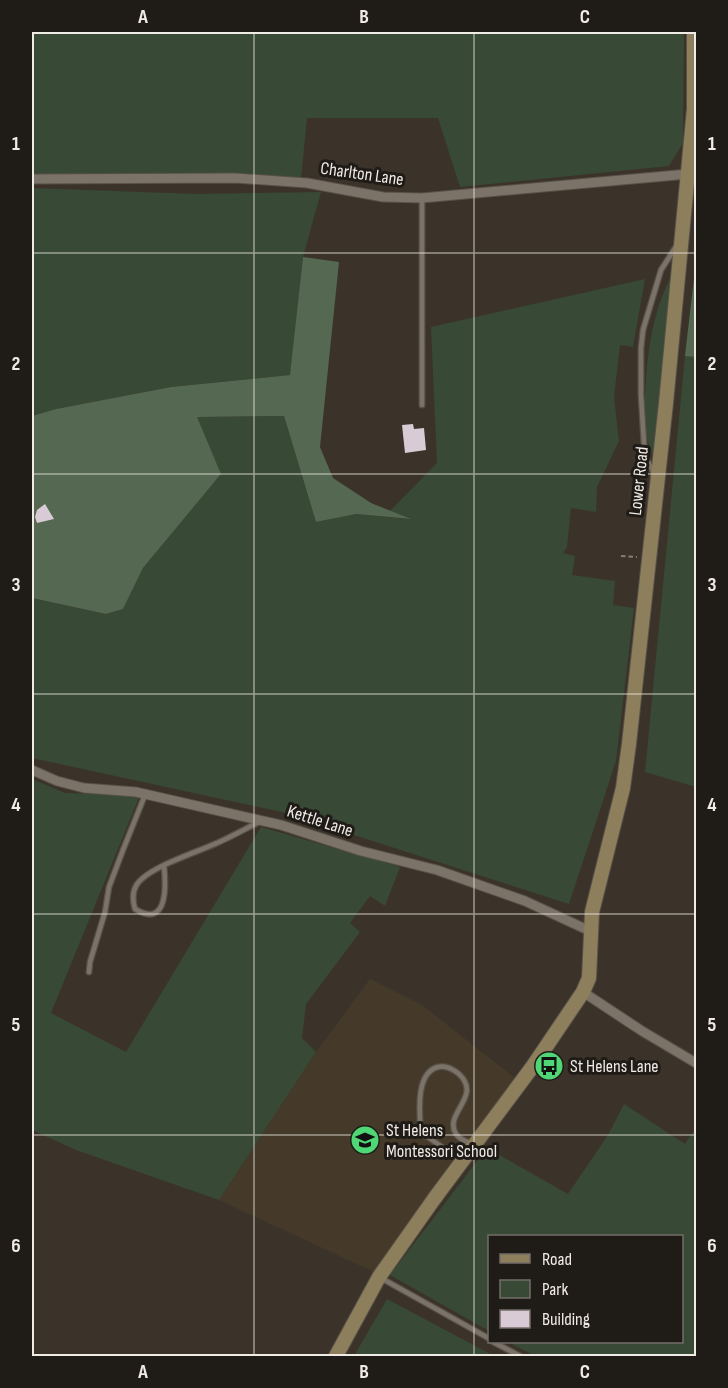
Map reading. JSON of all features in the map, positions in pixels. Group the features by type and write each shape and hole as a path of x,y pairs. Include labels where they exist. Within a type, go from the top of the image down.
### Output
{"main road":[{"name":"Lower Road","path":"583,992 590,970 592,912 623,788 682,238 691,175 694,32"},
{"path":"336,1356 379,1277 533,1066 583,992"}],"street":[{"name":"Charlton Lane","path":"32,179 235,178 307,183 383,197 422,198 691,175"},
{"name":"Kettle Lane","path":"32,770 57,781 84,788 136,792 280,825 361,851 437,870 525,901 590,931"},
{"path":"583,992 642,1031 696,1062"}],"lane":[{"path":"422,198 422,405"},
{"path":"657,479 646,458 644,444 641,348 661,270 682,238"},
{"path":"89,972 105,912 109,887 146,795"},
{"path":"164,866 165,900 160,909 153,913 142,914 135,909 133,900 135,887 143,878 155,870 164,866 219,843 261,821"},
{"path":"462,1162 428,1137 421,1135 420,1098 423,1083 435,1068 442,1066 450,1068 465,1081 467,1093 456,1115 454,1127 456,1134 474,1146"},
{"path":"379,1277 488,1338"},
{"path":"496,1343 520,1356"}],"path":[{"path":"621,556 648,558"}],"shaded area":[{"name":"St Helens Montessori School","path":"370,979 422,1005 516,1079 374,1272 219,1200 316,1052"}],"green space":[{"path":"32,32 684,32 683,143 669,166 460,187 438,118 307,118 301,179 32,174"},
{"path":"32,188 196,194 321,192 303,257 291,375 171,387 56,409 32,416"},
{"path":"303,257 339,262 320,447 333,478 371,503 411,519 356,514 316,522 284,416 197,417 221,474 143,568 123,609 106,614 32,598 32,416 56,409 171,387 290,375"},
{"path":"696,261 696,787 645,772"},
{"path":"696,261 696,357 685,356"},
{"path":"674,272 653,456 647,440 645,423 647,364 658,310"},
{"path":"645,279 633,347 620,345 614,397 619,441 597,487 596,512 571,508 567,547 563,553 575,556 572,575 615,581 613,605 634,608 616,761 569,904 282,812 32,758 32,598 106,614 123,609 143,568 221,474 196,417 284,416 316,522 356,514 408,519 390,511 437,463 431,327"},
{"path":"32,779 65,793 140,795 51,1013 126,1052 261,827 400,867 385,906 370,896 350,923 360,932 306,1004 302,1038 316,1052 219,1200 76,1150 32,1130"},
{"path":"624,1104 685,1144 696,1127 696,1356 535,1356 510,1343 683,1343 683,1235 488,1235 488,1330 390,1275 487,1148 568,1194 608,1135"},
{"path":"387,1299 494,1356 354,1356"}],"building":[{"path":"413,424 414,429 424,428 426,450 405,453 402,425"},
{"path":"45,504 54,519 37,523 35,517 37,510"}],"place":[{"name":"St Helens Lane","path":"549,1066"},
{"name":"St Helens Montessori School","path":"365,1140"}]}
